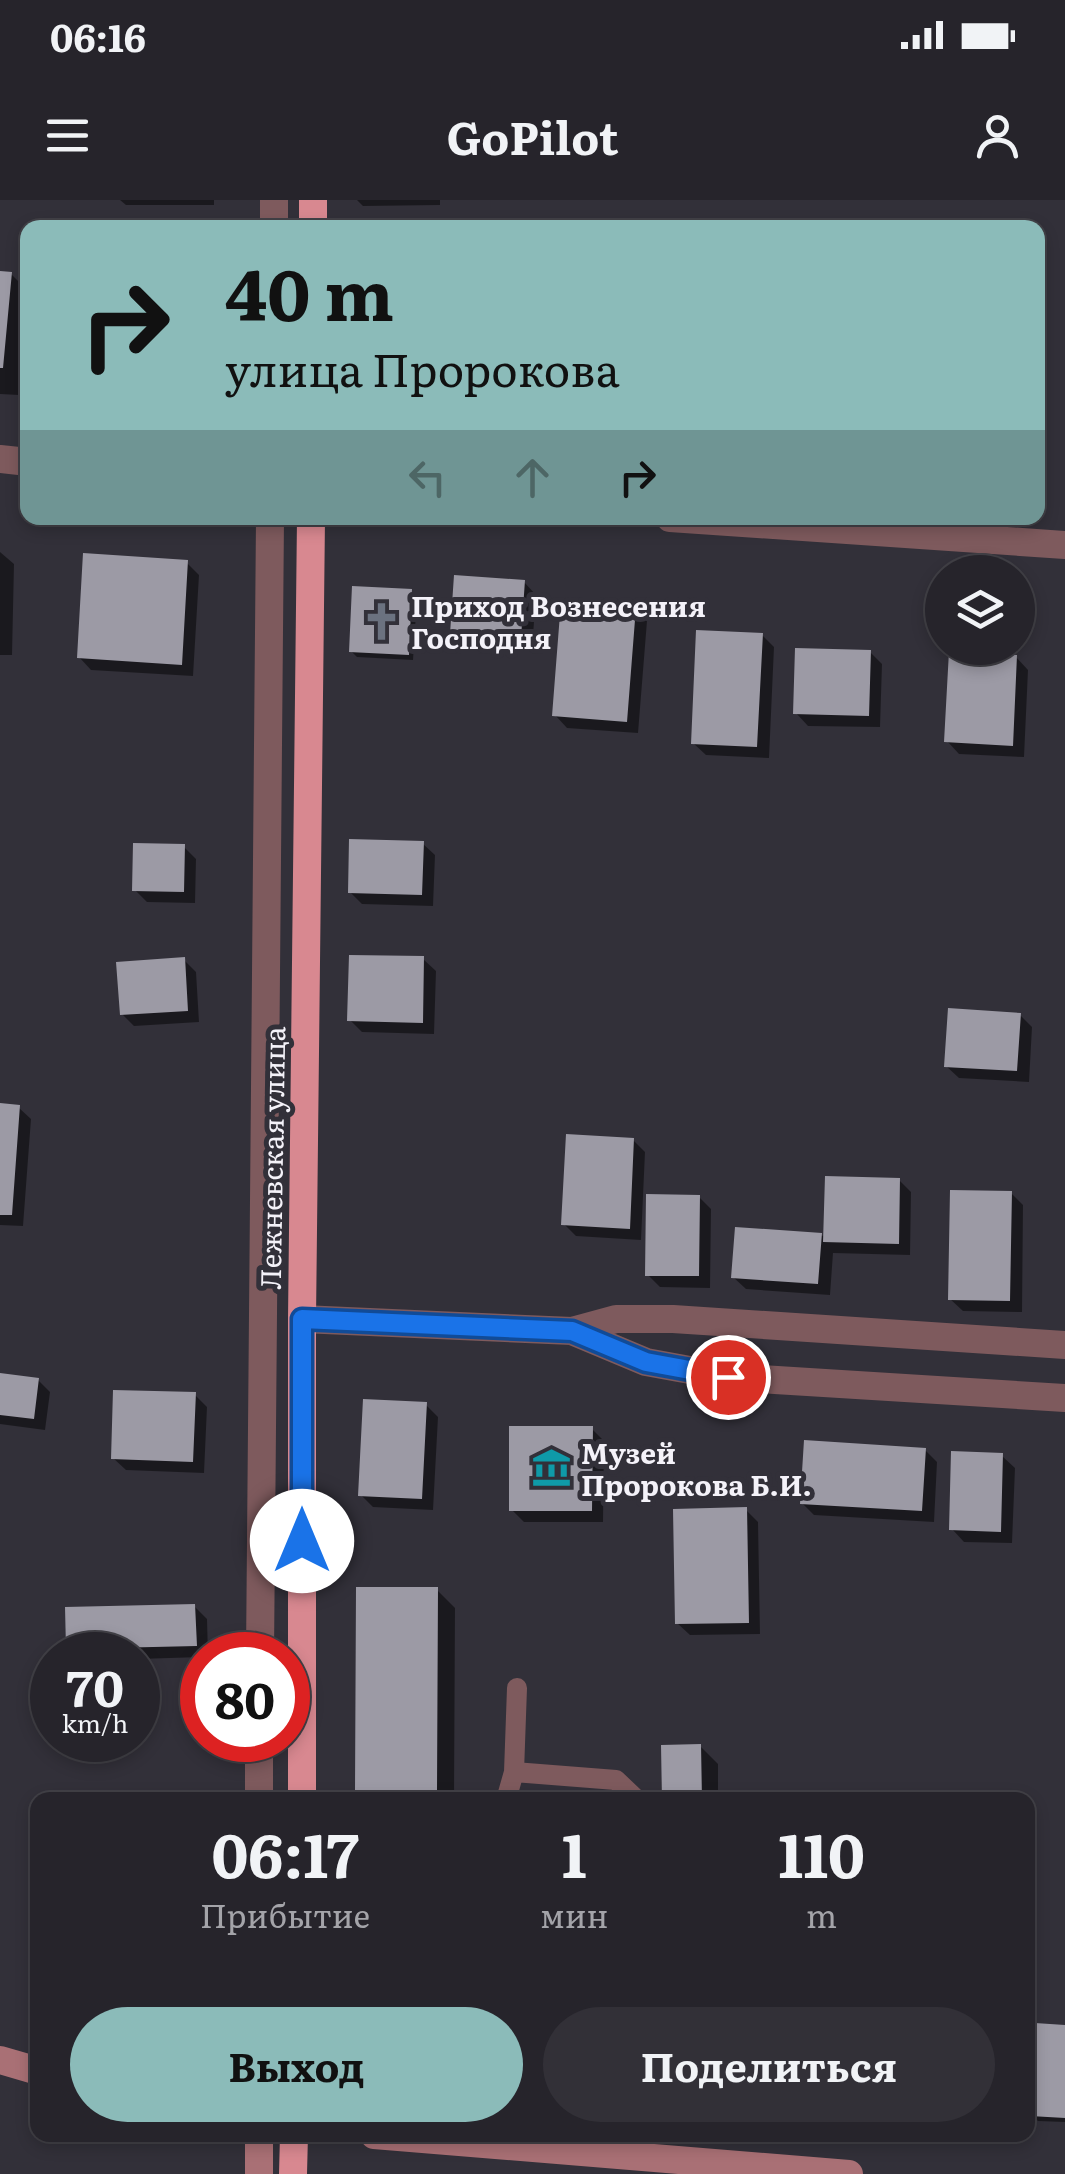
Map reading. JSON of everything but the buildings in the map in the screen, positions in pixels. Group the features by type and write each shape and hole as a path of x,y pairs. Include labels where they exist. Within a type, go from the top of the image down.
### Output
{"highway":[{"name":"Лежневская улица","path":"302,1792 302,1319 311,525"},
{"path":"293,2174 294,2142"}],"main road":[{"path":"0,2060 30,2069"},
{"path":"259,2142 259,2174"},
{"path":"459,2142 850,2174"}],"street":[{"name":"Лежневская улица","path":"260,1632 270,525"},
{"path":"769,525 1065,546"},
{"path":"302,1319 572,1331 616,1319 674,1319 1065,1345"},
{"path":"572,1331 646,1362 728,1377 1065,1398"},
{"path":"258,1792 259,1762"}],"lane":[{"path":"508,1792 514,1772 517,1688"},
{"path":"514,1772 616,1780 629,1792"}],"place":[{"name":"Приход Вознесения Господня","path":"381,621"},
{"name":"Музей Пророкова Б.И.","path":"551,1468"}],"route":[{"path":"302,1541 302,1319 572,1331 646,1362 728,1377"}]}
